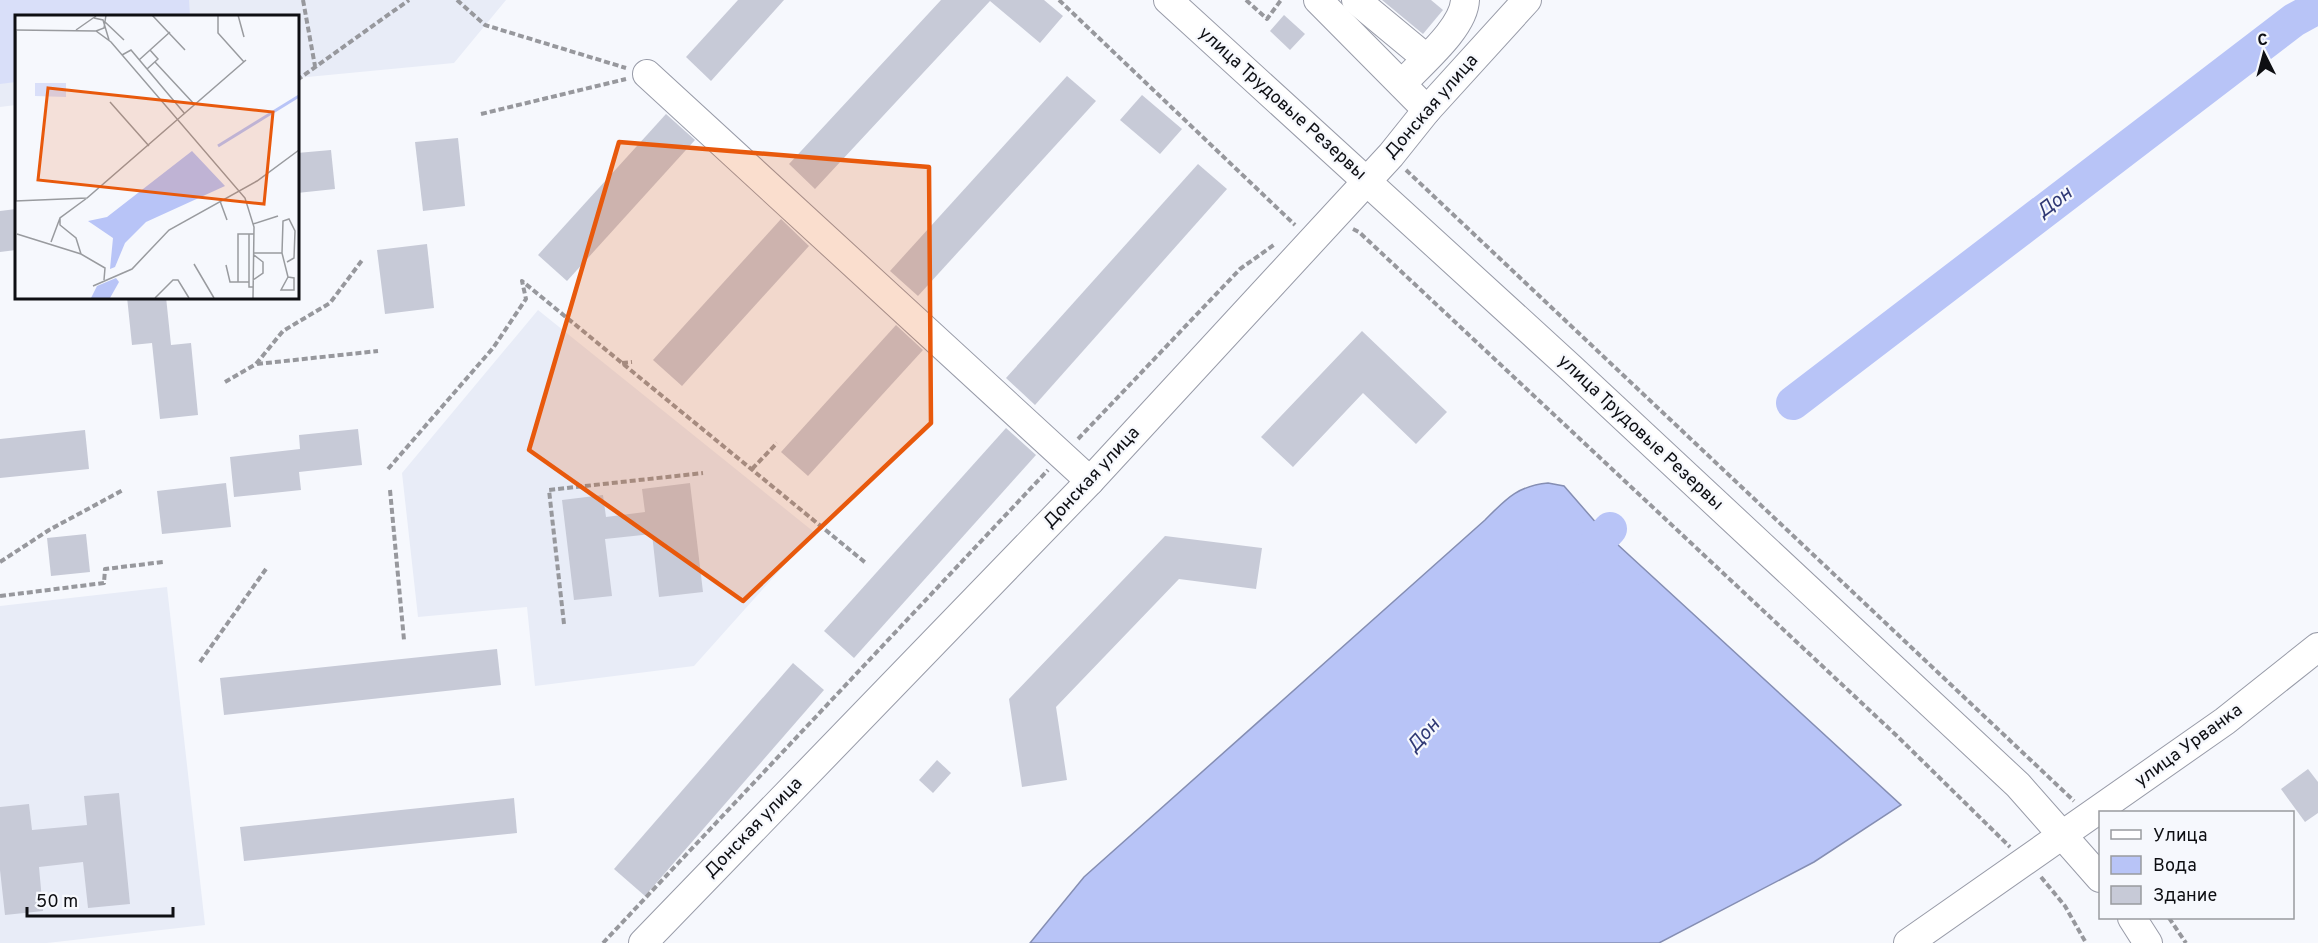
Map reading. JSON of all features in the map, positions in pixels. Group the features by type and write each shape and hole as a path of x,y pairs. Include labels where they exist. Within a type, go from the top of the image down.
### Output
{"street":[{"name":"улица Трудовые Резервы","path":"1168,0 1563,360 2009,777 2099,877"},
{"path":"1318,0 1402,84 1414,100 1427,110"},
{"path":"1356,0 1426,58"},
{"path":"1402,84 1457,24 1464,9 1465,0"},
{"name":"Донская улица","path":"643,943 1090,482 1367,181 1517,3"},
{"path":"647,74 1090,482"},
{"name":"улица Урванка","path":"1908,943 2063,837 2225,721 2318,647"},
{"path":"2133,919 2148,943"}],"path":[{"path":"303,0 315,66"},
{"path":"298,79 409,0"},
{"path":"457,0 485,25 647,74"},
{"path":"1059,0 1312,241"},
{"path":"1246,0 1267,19 1281,0"},
{"path":"481,114 647,74"},
{"path":"1390,155 2091,816"},
{"path":"1348,227 1359,232 1871,711 2043,879 2065,906 2085,943"},
{"path":"225,382 256,364 284,331 330,303 363,259"},
{"path":"388,469 493,348 526,299 522,281 867,564"},
{"path":"256,364 378,351"},
{"path":"622,363 632,362"},
{"path":"752,469 777,443"},
{"path":"564,624 549,490 703,473"},
{"path":"0,562 49,530 123,490"},
{"path":"390,490 404,640"},
{"path":"0,596 104,583 105,569 163,562"},
{"path":"200,662 266,569"},
{"path":"2170,919 2186,943"}],"highlighted area":[{"path":"619,142 929,167 931,423 743,601 529,450"}],"shaded area":[{"path":"0,0 506,0 454,63 298,78 298,15 15,15 15,105 0,107"},
{"path":"0,0 189,0 190,15 15,15 15,82 0,84"},
{"path":"538,310 814,532 694,666 535,686 527,607 418,617 402,473"},
{"path":"167,587 205,925 47,943 0,943 0,606"}],"water":[{"path":"1548,483 1564,486 1605,533 1901,805 1814,862 1659,943 1030,943 1084,877 1506,500 1520,490"}],"building":[{"path":"738,0 784,0 711,81 686,57"},
{"path":"941,0 1044,0 1063,16 1040,43 990,1 815,189 789,164"},
{"path":"1382,0 1431,0 1443,10 1423,34"},
{"path":"1284,15 1305,34 1290,50 1270,31"},
{"path":"1067,76 1096,101 918,296 890,271"},
{"path":"1142,95 1182,129 1160,154 1120,120"},
{"path":"666,114 695,140 567,281 538,255"},
{"path":"458,138 465,206 423,211 415,142"},
{"path":"331,150 335,189 298,193 298,153"},
{"path":"1198,164 1227,189 1035,405 1006,378"},
{"path":"15,209 15,250 0,252 0,211"},
{"path":"781,219 809,246 682,386 653,360"},
{"path":"427,244 434,308 385,314 377,250"},
{"path":"127,298 166,298 171,345 191,343 198,415 160,419 152,343 132,345"},
{"path":"896,325 923,350 808,476 781,452"},
{"path":"1362,331 1447,412 1416,444 1363,393 1293,467 1261,437"},
{"path":"1006,428 1036,455 854,658 824,631"},
{"path":"358,429 362,465 299,472 301,490 234,497 230,457 300,449 299,435"},
{"path":"85,430 89,469 0,478 0,439"},
{"path":"226,483 231,527 162,534 157,491"},
{"path":"690,483 703,592 659,597 652,534 605,539 612,596 574,600 562,500 603,495 606,517 645,512 642,489"},
{"path":"86,534 90,572 51,576 47,538"},
{"path":"1165,536 1262,548 1256,589 1179,579 1056,707 1067,780 1022,787 1009,699"},
{"path":"497,649 501,685 224,715 220,678"},
{"path":"793,663 824,690 645,896 614,869"},
{"path":"937,760 951,773 933,793 919,780"},
{"path":"2308,769 2318,782 2318,813 2305,822 2281,789"},
{"path":"119,793 130,904 88,908 83,862 39,867 43,911 5,915 0,870 0,807 29,804 32,830 87,825 84,796"},
{"path":"514,798 517,833 244,861 240,827"}],"waterway":[{"name":"Дон","path":"1793,403 2294,20 2318,7"},
{"name":"Дон","path":"1574,568 1610,529"}]}
